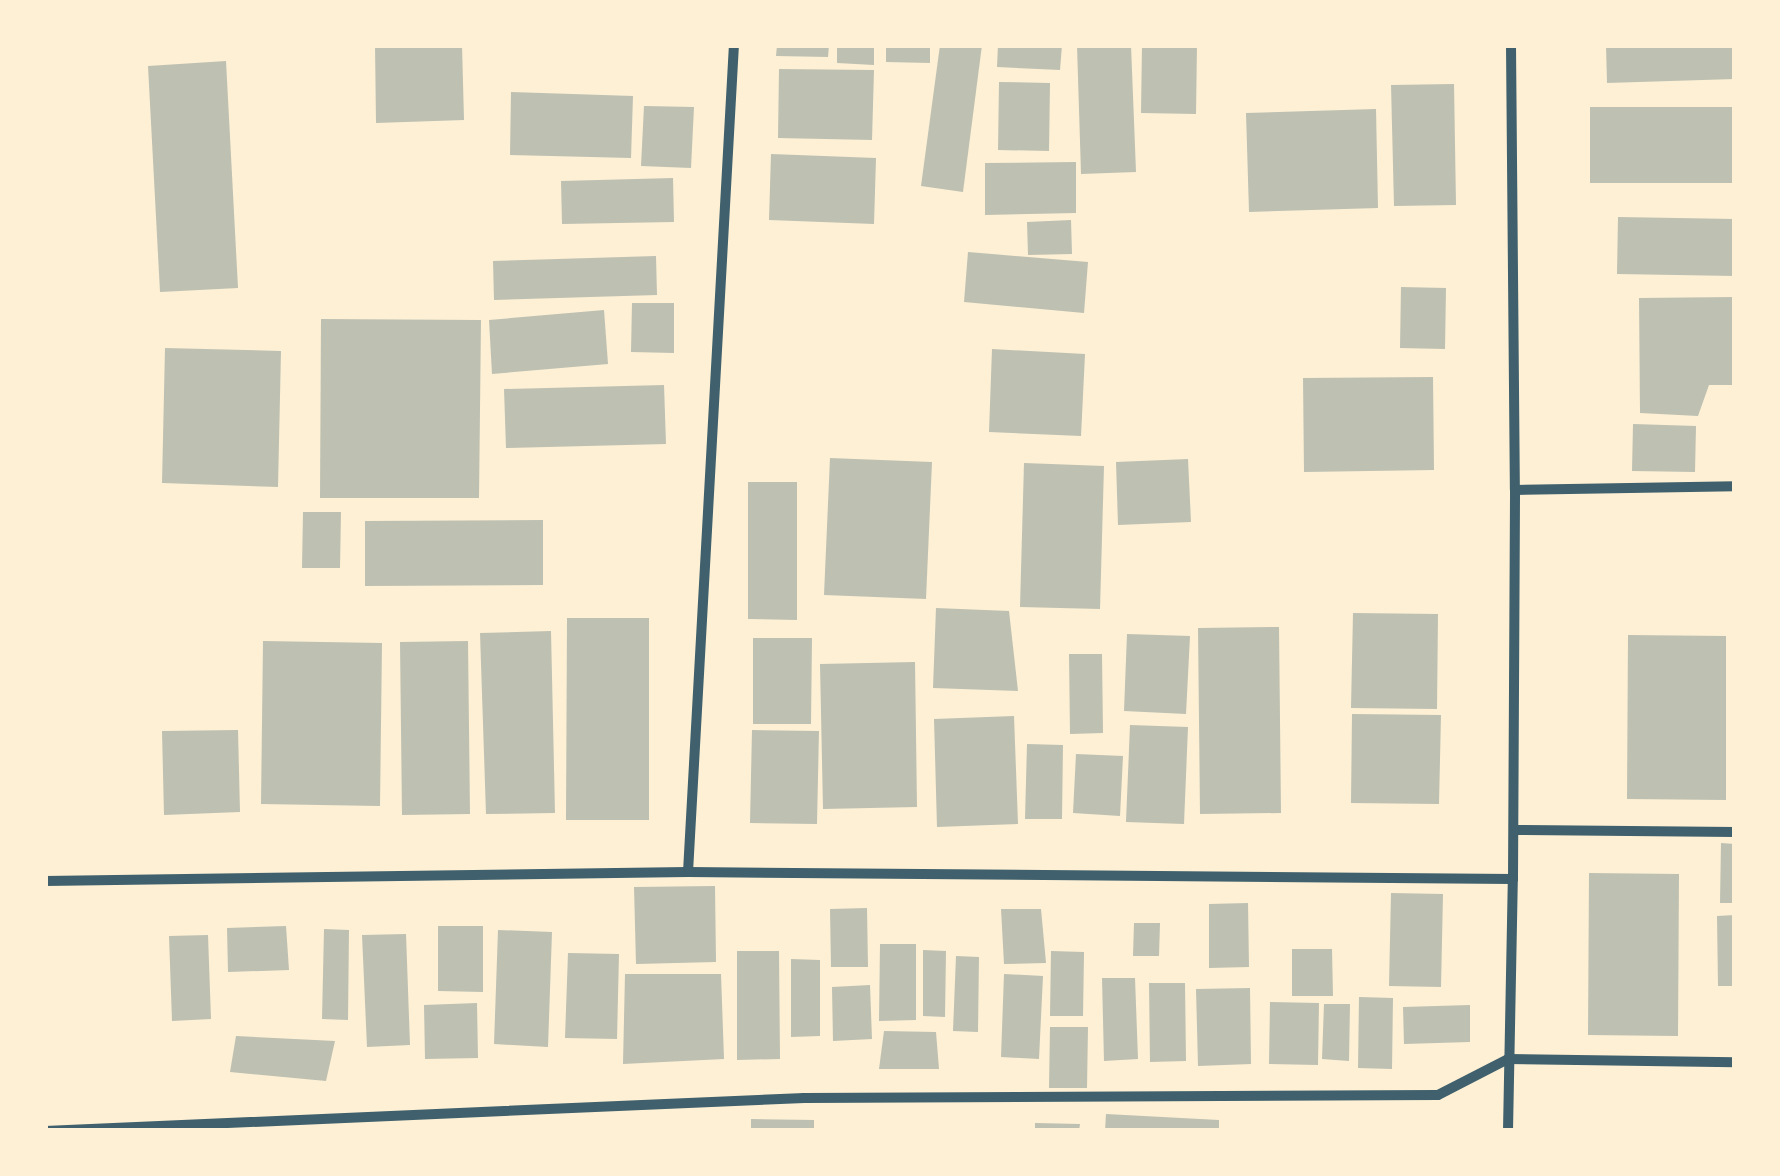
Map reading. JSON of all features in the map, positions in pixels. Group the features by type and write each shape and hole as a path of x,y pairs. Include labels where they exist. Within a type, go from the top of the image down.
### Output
{"street":[{"path":"688,872 734,45"},
{"path":"1508,1131 1516,830 1511,45"},
{"path":"1516,490 1735,486"},
{"path":"1516,830 1735,832"},
{"path":"45,881 688,872 1513,879"},
{"path":"45,1131 784,1098 1438,1094 1508,1058 1735,1062"}],"building":[{"path":"375,45 462,45 464,120 376,123"},
{"path":"777,45 829,45 828,57 776,56"},
{"path":"837,45 874,45 874,65 837,63"},
{"path":"886,45 930,45 930,63 886,62"},
{"path":"940,45 982,45 963,192 921,186"},
{"path":"998,45 1062,45 1060,70 997,67"},
{"path":"1077,45 1131,45 1136,172 1081,174"},
{"path":"1142,45 1197,45 1196,114 1141,113"},
{"path":"1606,45 1735,45 1735,79 1607,83"},
{"path":"226,61 238,288 160,292 148,66"},
{"path":"779,69 874,70 872,140 778,138"},
{"path":"999,82 1050,83 1049,151 998,150"},
{"path":"1454,84 1456,205 1394,206 1391,85"},
{"path":"511,92 633,96 631,158 510,155"},
{"path":"644,106 694,107 691,168 641,166"},
{"path":"1590,107 1732,107 1732,183 1590,183"},
{"path":"1376,109 1378,208 1249,212 1246,113"},
{"path":"771,154 876,158 874,224 769,220"},
{"path":"1076,162 1076,213 985,215 985,163"},
{"path":"673,178 674,222 562,224 561,181"},
{"path":"1618,217 1735,219 1735,276 1617,274"},
{"path":"1071,220 1072,254 1028,255 1027,222"},
{"path":"968,252 1088,262 1084,313 964,302"},
{"path":"656,256 657,295 494,300 493,261"},
{"path":"1401,287 1446,288 1445,349 1400,348"},
{"path":"1735,297 1735,385 1709,385 1698,416 1640,413 1639,298"},
{"path":"632,303 674,303 674,353 631,352"},
{"path":"604,310 608,364 492,374 489,320"},
{"path":"321,319 481,320 479,498 320,498"},
{"path":"165,348 281,351 278,487 162,483"},
{"path":"992,349 1085,354 1081,436 989,432"},
{"path":"1433,377 1434,470 1304,472 1303,378"},
{"path":"664,385 666,444 506,448 504,389"},
{"path":"1633,424 1696,426 1695,472 1632,471"},
{"path":"830,458 932,462 926,599 824,595"},
{"path":"1188,459 1191,522 1118,525 1116,462"},
{"path":"1024,463 1104,466 1100,609 1020,607"},
{"path":"748,482 797,482 797,620 748,619"},
{"path":"303,512 341,512 340,568 302,568"},
{"path":"543,520 543,585 365,586 365,521"},
{"path":"936,608 1009,611 1018,691 933,688"},
{"path":"1353,613 1438,614 1437,709 1351,708"},
{"path":"567,618 649,618 649,820 566,820"},
{"path":"1279,627 1281,813 1200,814 1198,628"},
{"path":"551,631 555,813 486,814 480,633"},
{"path":"1127,634 1190,636 1186,714 1124,711"},
{"path":"1628,635 1726,636 1726,800 1627,799"},
{"path":"753,638 812,638 811,724 753,724"},
{"path":"263,641 382,643 380,806 261,804"},
{"path":"468,641 470,814 402,815 400,642"},
{"path":"1069,654 1102,654 1103,733 1070,734"},
{"path":"915,662 917,807 823,809 820,664"},
{"path":"1352,714 1441,715 1439,804 1351,803"},
{"path":"1014,716 1018,824 937,827 934,719"},
{"path":"1130,725 1188,727 1184,824 1126,822"},
{"path":"238,730 240,812 164,815 162,731"},
{"path":"752,730 819,731 817,824 750,823"},
{"path":"1027,744 1063,745 1062,819 1025,819"},
{"path":"1076,754 1123,756 1120,816 1073,813"},
{"path":"1721,843 1735,844 1735,903 1720,903"},
{"path":"1589,873 1679,874 1678,1036 1588,1035"},
{"path":"715,886 716,962 636,964 634,887"},
{"path":"1391,893 1443,894 1441,987 1389,986"},
{"path":"1248,903 1249,967 1209,968 1209,904"},
{"path":"867,908 868,967 831,967 830,909"},
{"path":"1001,909 1041,909 1046,963 1004,964"},
{"path":"1735,915 1735,986 1718,986 1717,916"},
{"path":"1134,923 1160,923 1159,956 1133,956"},
{"path":"286,926 289,970 228,972 227,928"},
{"path":"438,926 483,926 483,992 438,991"},
{"path":"324,929 349,930 348,1020 322,1019"},
{"path":"498,930 552,932 548,1047 494,1044"},
{"path":"406,934 410,1045 367,1047 362,935"},
{"path":"208,935 211,1019 172,1021 169,936"},
{"path":"880,944 916,944 916,1020 879,1021"},
{"path":"1292,949 1332,949 1333,996 1292,996"},
{"path":"923,950 946,951 945,1017 923,1016"},
{"path":"737,951 779,951 780,1059 737,1060"},
{"path":"1051,951 1084,952 1083,1016 1050,1016"},
{"path":"568,953 619,954 617,1039 565,1038"},
{"path":"956,956 979,957 978,1032 953,1031"},
{"path":"791,959 820,960 820,1036 791,1037"},
{"path":"625,974 721,974 724,1059 623,1064"},
{"path":"1004,974 1043,976 1039,1059 1001,1057"},
{"path":"1102,978 1135,978 1138,1059 1104,1061"},
{"path":"1149,983 1185,983 1186,1061 1150,1062"},
{"path":"870,985 872,1039 833,1041 832,987"},
{"path":"1250,988 1251,1064 1198,1066 1196,989"},
{"path":"1359,997 1393,998 1392,1069 1358,1068"},
{"path":"1270,1002 1319,1003 1318,1065 1269,1064"},
{"path":"477,1003 478,1058 425,1059 424,1005"},
{"path":"1324,1004 1350,1004 1349,1061 1322,1059"},
{"path":"1470,1005 1470,1042 1404,1044 1403,1007"},
{"path":"1050,1027 1088,1027 1087,1088 1049,1088"},
{"path":"884,1031 936,1032 939,1069 879,1069"},
{"path":"236,1036 335,1041 326,1081 230,1072"},
{"path":"1106,1114 1219,1120 1219,1131 1105,1131"},
{"path":"751,1119 814,1120 814,1131 751,1131"},
{"path":"1035,1123 1080,1124 1079,1131 1035,1131"}]}
